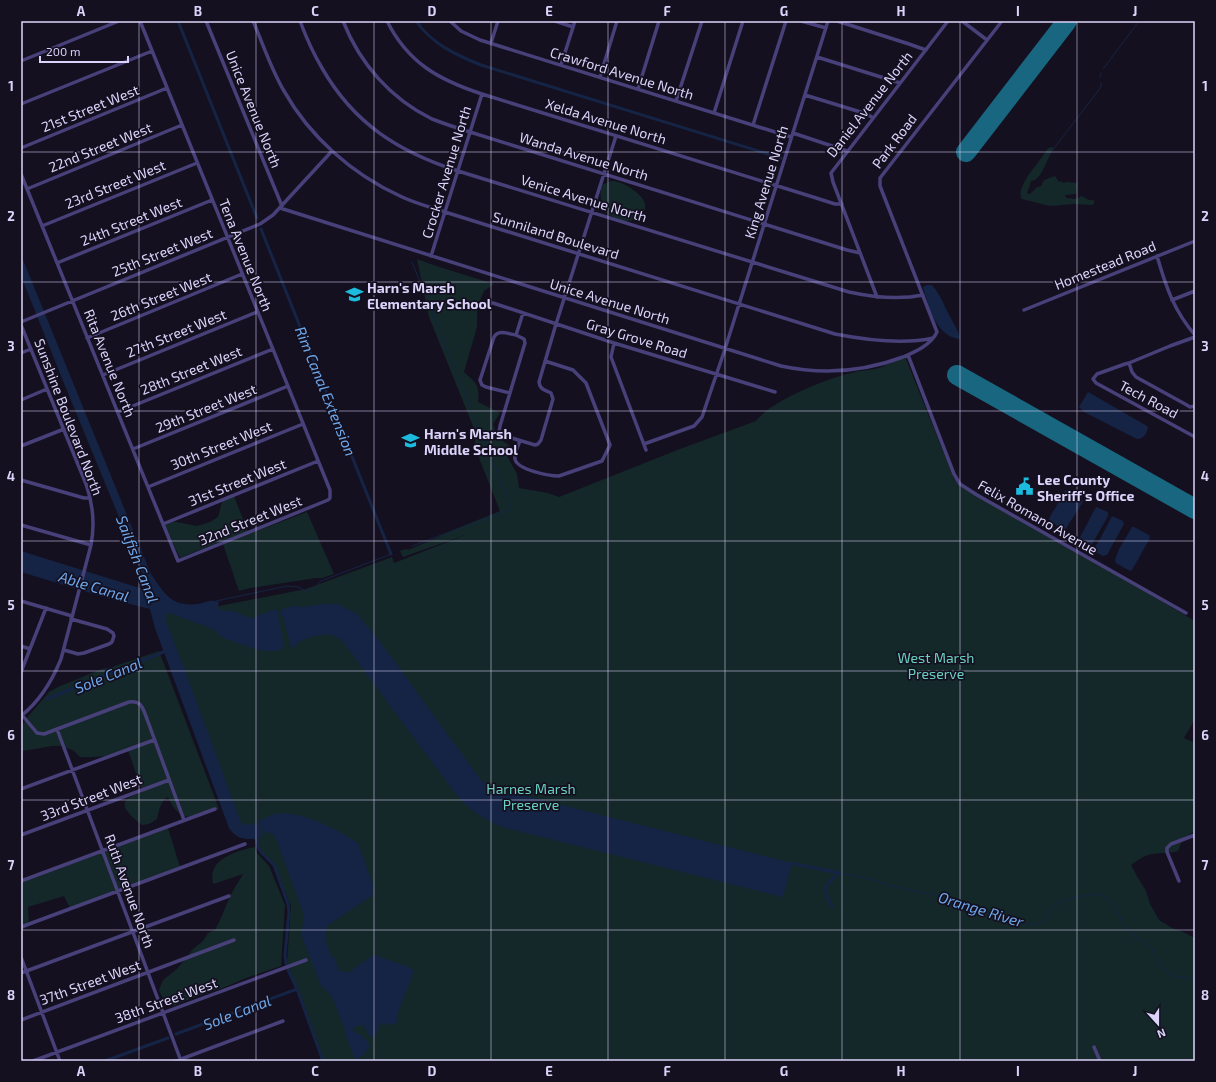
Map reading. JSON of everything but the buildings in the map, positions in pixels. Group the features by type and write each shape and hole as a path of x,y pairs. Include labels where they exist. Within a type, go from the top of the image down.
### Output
{"street":[{"path":"21,61 119,21"},
{"name":"Tena Avenue North","path":"140,21 330,490 330,498"},
{"name":"Unice Avenue North","path":"206,21 281,207 565,299 787,367 827,372 867,368 908,355 934,338"},
{"name":"Sunniland Boulevard","path":"253,21 270,63 289,99 305,121 332,151 358,172 385,188 414,202 848,337 886,341 934,338"},
{"name":"Venice Avenue North","path":"300,21 316,59 328,79 339,94 361,118 402,148 432,162 849,292 877,297 923,295"},
{"name":"Wanda Avenue North","path":"343,21 355,46 366,64 378,78 406,104 429,117 470,132 860,253"},
{"name":"Xelda Avenue North","path":"387,21 394,34 416,60 428,70 455,84 482,94 776,186 835,204 842,204"},
{"name":"Crawford Avenue North","path":"450,21 467,34 491,43 753,126 792,135 847,151"},
{"path":"491,43 498,21"},
{"path":"555,21 573,27"},
{"path":"561,65 575,21"},
{"path":"600,77 617,21"},
{"path":"638,89 659,21"},
{"path":"676,101 702,21"},
{"path":"714,113 743,21"},
{"path":"753,126 786,21"},
{"path":"801,21 826,28"},
{"name":"King Avenue North","path":"644,444 694,426 702,417 725,349 828,21"},
{"path":"836,21 926,50"},
{"name":"Daniel Avenue North","path":"877,297 831,173 948,21"},
{"path":"962,21 987,40"},
{"name":"Park Road","path":"934,338 937,332 880,186 880,178 1002,21"},
{"path":"21,104 152,51"},
{"path":"817,57 900,83"},
{"name":"21st Street West","path":"21,148 167,88"},
{"name":"Crocker Avenue North","path":"431,256 482,94"},
{"path":"805,95 867,114 873,118"},
{"name":"22nd Street West","path":"27,189 182,125"},
{"path":"510,393 486,387 482,385 480,380 494,337 496,333 500,332 516,336 524,340 525,343 499,432 502,435 520,441 535,445 538,444 553,399 551,393 543,389 539,382 616,136"},
{"name":"25th Street West","path":"21,323 72,300 260,224 270,218 281,207 332,151"},
{"name":"23rd Street West","path":"42,226 197,163"},
{"name":"Rita Avenue North","path":"21,174 178,561"},
{"name":"24th Street West","path":"57,263 212,200"},
{"name":"Homestead Road","path":"1024,310 1195,241"},
{"path":"1157,256 1172,300 1182,320 1195,336 1129,363 1132,372 1139,379 1190,407 1195,406"},
{"name":"26th Street West","path":"88,338 242,274"},
{"path":"1172,300 1195,291"},
{"name":"Gray Grove Road","path":"493,303 614,343 775,392"},
{"name":"27th Street West","path":"103,375 258,312"},
{"path":"516,336 523,313"},
{"name":"Sunshine Boulevard North","path":"21,323 86,484 93,519 91,545 78,590 64,650 58,667 45,690 22,716"},
{"path":"914,340 917,350"},
{"path":"614,343 611,357 646,450"},
{"path":"21,353 31,349"},
{"name":"28th Street West","path":"118,412 273,349"},
{"name":"Felix Romano Avenue","path":"908,355 954,474 960,484 1186,613"},
{"path":"520,441 514,458 516,463 521,467 552,476 559,476 602,461 610,445 586,383 573,370 545,361"},
{"name":"Tech Road","path":"1129,363 1097,374 1093,379 1096,383 1195,437"},
{"name":"29th Street West","path":"133,449 288,386"},
{"path":"21,400 47,389"},
{"name":"30th Street West","path":"148,486 303,424"},
{"path":"21,446 64,429"},
{"name":"31st Street West","path":"163,524 318,461"},
{"path":"21,480 84,498 90,498"},
{"name":"32nd Street West","path":"178,561 330,498"},
{"path":"21,525 91,545"},
{"path":"21,602 46,608 107,629 113,633 114,636 112,642 109,644 84,653 78,654 64,650"},
{"path":"21,672 46,608"},
{"path":"21,646 30,649"},
{"path":"22,716 38,733 44,734 129,702 139,703 184,820"},
{"name":"Ruth Avenue North","path":"57,729 148,972 179,1060"},
{"path":"21,789 154,740"},
{"name":"33rd Street West","path":"21,835 169,780"},
{"path":"21,881 215,809"},
{"path":"1179,881 1167,852 1167,848 1174,842 1195,835"},
{"path":"21,927 245,844"},
{"path":"21,973 229,896"},
{"name":"37th Street West","path":"21,1020 234,940"},
{"path":"21,957 60,1061"},
{"name":"38th Street West","path":"33,1061 306,960"},
{"path":"179,1060 283,1021"},
{"path":"1094,1047 1100,1061"}],"green space":[{"path":"1053,147 1041,173 1036,179 1031,181 1027,192 1028,194 1041,186 1044,180 1055,176 1059,182 1077,183 1076,194 1065,195 1066,198 1077,199 1081,196 1089,200 1094,200 1094,204 1050,206 1022,199 1022,188 1025,181 1048,148"},
{"path":"611,181 621,183 636,192 644,201 645,208 642,215 635,219 626,221 617,219 608,214 602,203 601,192 602,185"},
{"path":"417,259 494,284 484,291 477,308 477,327 464,372 472,379 478,388 478,402 500,413 493,424 497,437 510,446 507,456 517,474 519,488 548,493 559,497 680,449 756,421 774,405 801,391 830,379 881,367 886,365 894,358 906,356 954,479 1195,621 1195,719 1184,738 1195,743 1195,831 1184,839 1178,851 1148,855 1131,865 1146,891 1150,904 1159,920 1172,928 1195,938 1195,1061 323,1061 287,962 291,906 273,865 260,850 252,828 239,827 159,603 189,612 306,589 392,557 394,563 468,534 403,557 400,551 406,549 408,550 500,511 474,445 477,436 429,317"},
{"path":"233,494 249,534 307,512 334,574 322,578 250,588 239,591 222,541 180,558 163,523 171,521 197,526 210,522 218,517 223,498"},
{"path":"159,651 219,809 203,815 189,817 184,816 178,812 168,797 163,801 157,819 149,824 142,825 128,813 125,805 129,798 143,792 128,750 112,756 90,757 80,757 74,751 62,746 52,746 23,751 21,749 21,727 49,692 58,687 102,669"},
{"path":"168,828 180,867 71,910 64,896 28,907 29,926 21,930 21,883"},
{"path":"255,847 256,852 269,866 285,905 281,966 174,1006 171,1005 163,998 159,990 163,980 177,969 192,950 203,941 208,933 215,930 231,894 243,874 213,884 212,875 214,868 219,862 232,854"}],"water":[{"path":"21,255 151,574 160,588 170,598 181,603 198,604 216,601 219,602 218,607 222,611 233,611 253,619 256,616 277,609 284,648 272,651 259,650 225,639 213,629 172,614 168,613 165,616 240,820 243,825 258,823 262,831 260,838 244,839 234,834 229,828 155,628 150,609 110,599 21,572 21,551 146,589 142,573 21,276"},
{"path":"932,285 935,288 959,334 960,337 958,339 950,336 938,326 934,319 923,287"},
{"path":"1088,392 1147,426 1148,428 1144,436 1137,439 1084,412 1079,407"},
{"path":"1066,490 1081,499 1083,502 1065,530 1063,530 1049,520 1061,496"},
{"path":"1096,507 1108,512 1108,516 1089,547 1078,541"},
{"path":"1112,516 1123,521 1124,524 1107,555 1103,556 1094,551 1094,548"},
{"path":"1132,527 1149,535 1150,538 1130,571 1116,563 1115,560 1119,549"},
{"path":"338,604 357,614 381,643 480,779 489,785 498,789 792,863 783,897 502,827 478,815 458,797 340,639 332,635 318,636 304,639 291,648 283,616 281,617 280,611 285,608 296,606 302,607"},
{"path":"285,813 314,820 358,843 374,888 374,894 327,926 325,939 331,956 335,959 339,971 354,972 352,968 374,955 409,967 414,971 398,1012 397,1023 386,1025 384,1023 379,1024 379,1028 374,1037 371,1038 363,1025 353,1027 354,1032 364,1037 370,1047 362,1056 358,1058 358,1061 356,1061 345,1034 345,1030 333,999 321,986 302,937 304,915 275,836 269,832 263,834 259,822 255,822 275,814"}],"waterway":[{"name":"Rim Canal Extension","path":"178,21 257,218"},
{"path":"416,21 429,36 445,48 481,65 781,158"},
{"path":"1103,69 1139,21"},
{"path":"1100,77 1101,73"},
{"path":"1048,156 1098,91 1101,83"},
{"name":"Rim Canal Extension","path":"261,229 391,554"},
{"path":"412,262 512,509 412,546"},
{"path":"216,601 287,586 298,587 306,591 314,589 321,581 391,554"},
{"name":"Sole Canal","path":"47,699 166,651"},
{"path":"256,837 258,847 261,852 274,865 288,904 289,912 285,955 286,963 323,1061"},
{"path":"790,863 839,873"},
{"name":"Orange River","path":"839,873 946,897 995,917 1034,925 1042,923 1053,906 1062,901 1077,897 1096,894 1100,895 1114,904 1121,920 1130,933 1151,946 1153,953 1166,971 1175,976 1195,979"},
{"path":"832,907 827,896 826,887 829,882 839,873"},
{"name":"Sole Canal","path":"176,1034 297,989"},
{"name":"Sole Canal","path":"105,1061 168,1038"}],"runway":[{"path":"966,152 1067,21"},
{"path":"957,375 1195,509"}],"place":[{"name":"Harn's Marsh Elementary School","path":"354,295"},
{"name":"Harn's Marsh Middle School","path":"411,441"},
{"name":"Lee County Sheriff's Office","path":"1024,487"}],"water label":[{"name":"Sailfish Canal","path":"138,559"},
{"name":"Able Canal","path":"94,586"}],"park label":[{"name":"West Marsh Preserve","path":"936,666"},
{"name":"Harnes Marsh Preserve","path":"531,796"}]}
